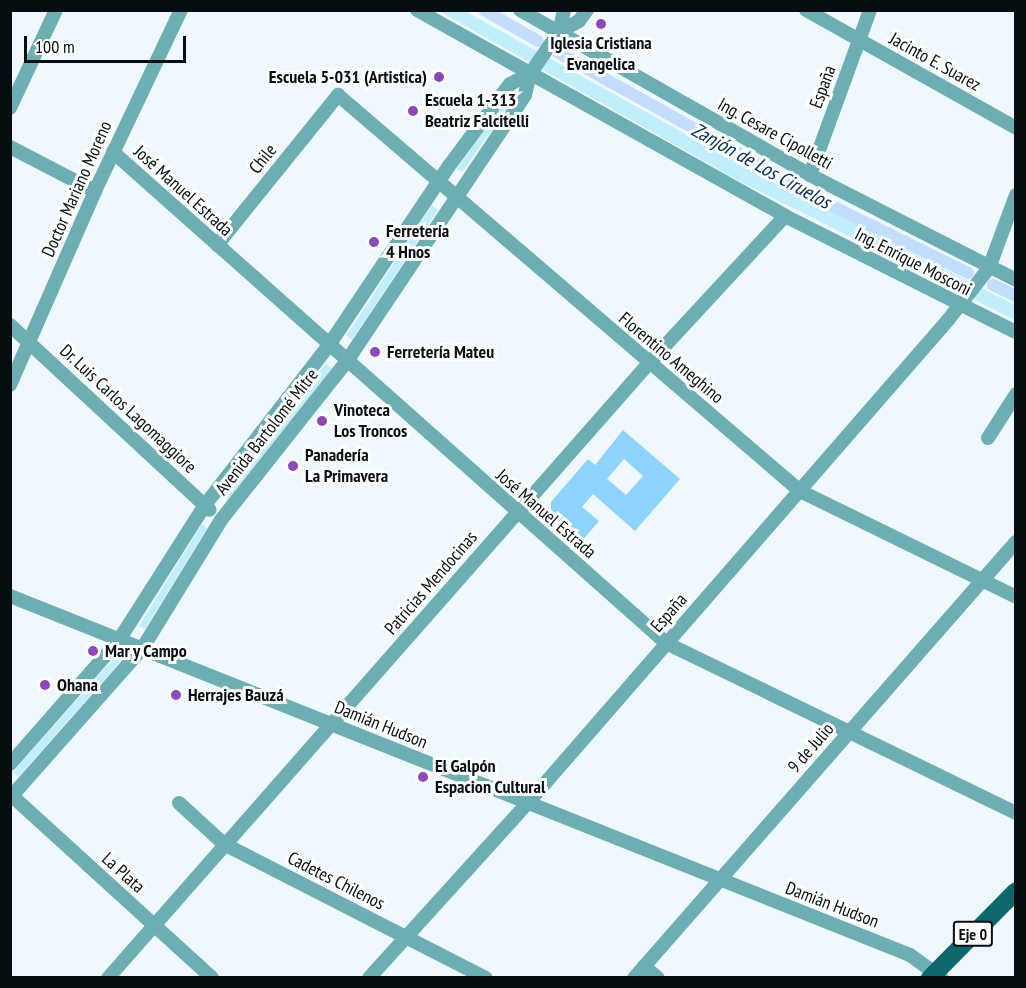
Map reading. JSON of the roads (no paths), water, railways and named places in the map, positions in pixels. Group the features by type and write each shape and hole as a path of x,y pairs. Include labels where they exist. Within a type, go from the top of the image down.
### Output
{"main road":[{"name":"Eje 0","path":"936,976 1016,891"}],"street":[{"path":"10,108 56,10"},
{"name":"Doctor Mariano Moreno","path":"10,385 95,191 181,10"},
{"name":"Ing. Enrique Mosconi","path":"417,10 785,216 960,306 1016,332"},
{"name":"Ing. Cesare Cipolletti","path":"520,10 810,175 1016,280"},
{"name":"Avenida Bartolomé Mitre","path":"11,796 142,649 221,520 347,362 525,95 530,74 559,32 564,10"},
{"name":"Avenida Bartolomé Mitre","path":"559,32 579,21 587,10"},
{"name":"Jacinto E. Suarez","path":"806,10 1016,128"},
{"name":"España","path":"810,175 870,10"},
{"name":"Avenida Bartolomé Mitre","path":"10,764 119,639 205,505 329,345 439,182 510,84 530,74"},
{"name":"Florentino Ameghino","path":"338,95 800,491 1016,597"},
{"name":"Chile","path":"217,245 338,95"},
{"path":"10,147 95,191"},
{"name":"José Manuel Estrada","path":"113,152 666,643 1016,813"},
{"name":"España","path":"369,978 527,804 960,306 989,268 1016,195"},
{"name":"Patricias Mendocinas","path":"108,978 648,363 785,216"},
{"name":"Dr. Luis Carlos Lagomaggiore","path":"10,326 221,520"},
{"path":"988,438 1016,394"},
{"name":"9 de Julio","path":"634,978 1016,542"},
{"name":"Damián Hudson","path":"10,596 910,956 936,976"},
{"name":"La Plata","path":"11,796 212,978"},
{"name":"Cadetes Chilenos","path":"179,803 224,844 486,978"},
{"path":"644,966 658,978"}],"waterway":[{"name":"Zanjón de Los Ciruelos","path":"484,10 538,41"},
{"name":"Zanjón de Los Ciruelos","path":"557,52 836,208 968,273"},
{"name":"Zanjón de Los Ciruelos","path":"993,285 1016,296"}],"place":[{"name":"Iglesia Cristiana Evangelica","path":"601,24"},
{"name":"Escuela 5-031 (Artistica)","path":"439,77"},
{"name":"Escuela 1-313 Beatriz Falcitelli","path":"413,111"},
{"name":"Ferretería 4 Hnos","path":"374,242"},
{"name":"Ferretería Mateu","path":"375,352"},
{"name":"Vinoteca Los Troncos","path":"322,421"},
{"name":"Panadería La Primavera","path":"293,466"},
{"name":"Mar y Campo","path":"93,651"},
{"name":"Ohana","path":"45,685"},
{"name":"Herrajes Bauzá","path":"176,695"},
{"name":"El Galpón Espacion Cultural","path":"423,777"}]}
